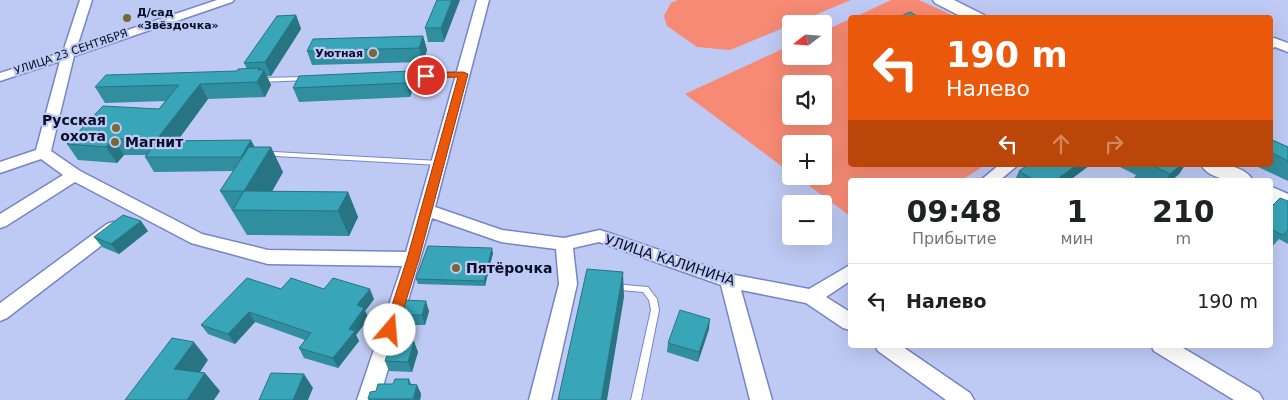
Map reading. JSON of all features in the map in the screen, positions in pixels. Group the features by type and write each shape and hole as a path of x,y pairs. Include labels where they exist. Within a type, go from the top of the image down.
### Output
{"street":[{"path":"43,153 69,52 86,0"},
{"name":"УЛИЦА 23 СЕНТЯБРЯ","path":"0,77 69,52 228,0"},
{"path":"368,400 413,259 483,0"},
{"path":"941,0 972,15"},
{"path":"1273,43 1288,48"},
{"path":"0,168 43,153"},
{"path":"43,153 74,175 197,239 268,257 413,259"},
{"path":"992,178 1007,167"},
{"path":"1216,167 1238,178"},
{"path":"0,222 74,175"},
{"path":"1273,196 1288,204"},
{"path":"0,313 139,208"},
{"name":"УЛИЦА КАЛИНИНА","path":"427,210 501,236 564,244 600,236 729,281 811,297 848,321"},
{"path":"540,400 573,284 564,244"},
{"path":"811,297 848,273"},
{"path":"729,281 761,400"},
{"path":"889,348 963,400"},
{"path":"1166,348 1252,400"}],"lane":[{"path":"395,76 463,74"},
{"path":"250,81 318,79"},
{"path":"276,154 439,163"},
{"path":"607,286 645,289 653,299 655,310 636,400"}],"shaded area":[{"path":"678,0 851,0 815,15 782,15 782,29 730,50 697,47 667,26 664,16 671,3"},
{"path":"891,0 919,0 952,15 859,15"},
{"path":"848,20 848,167 982,167 965,178 848,178 848,215 832,203 832,195 822,195 808,185 832,185 832,135 782,135 782,166 685,94 782,49 782,65 832,65 832,27"}],"building":[{"path":"437,0 452,0 441,28 425,28"},
{"path":"910,12 916,15 904,15"},
{"path":"296,15 265,62 244,63 277,16"},
{"path":"423,36 419,48 307,51 313,39"},
{"path":"260,68 258,70 264,70 257,82 200,84 157,139 113,139 106,147 67,144 103,106 159,109 179,85 95,87 106,75 237,71 238,69"},
{"path":"410,71 406,83 293,88 299,76"},
{"path":"251,140 241,157 145,157 158,141"},
{"path":"1273,140 1288,147 1288,161 1273,154"},
{"path":"249,147 271,147 244,191 220,191"},
{"path":"1025,167 1074,167 1059,178 1031,178 1019,171"},
{"path":"1156,167 1179,167 1170,174"},
{"path":"244,191 348,192 338,211 233,210"},
{"path":"1280,198 1288,201 1288,230 1283,235 1273,230 1273,205"},
{"path":"123,215 141,221 111,244 94,237"},
{"name":"Пятёрочка","path":"428,246 492,248 484,281 416,279"},
{"path":"587,269 623,272 601,400 558,400"},
{"path":"247,278 281,289 291,278 324,289 333,278 370,289 357,305 364,308 349,329 355,331 333,358 299,348 311,333 249,312 228,334 201,325"},
{"path":"403,300 426,301 422,315 399,315"},
{"path":"680,310 710,319 699,352 668,343"},
{"path":"172,338 194,342 174,369 205,373 187,400 125,400"},
{"path":"392,341 414,342 408,362 385,361"},
{"path":"271,373 304,374 293,400 259,400"},
{"path":"395,379 409,379 408,384 417,385 413,399 368,399 370,392 376,391 378,384 393,384"}],"place":[{"name":"Д/сад «Звёздочка»","path":"127,18"},
{"name":"Уютная","path":"373,53"},
{"name":"Русская охота","path":"116,128"},
{"name":"Магнит","path":"115,142"},
{"name":"Пятёрочка","path":"456,268"}],"route":[{"path":"390,330 413,259 463,74 426,76"}]}
